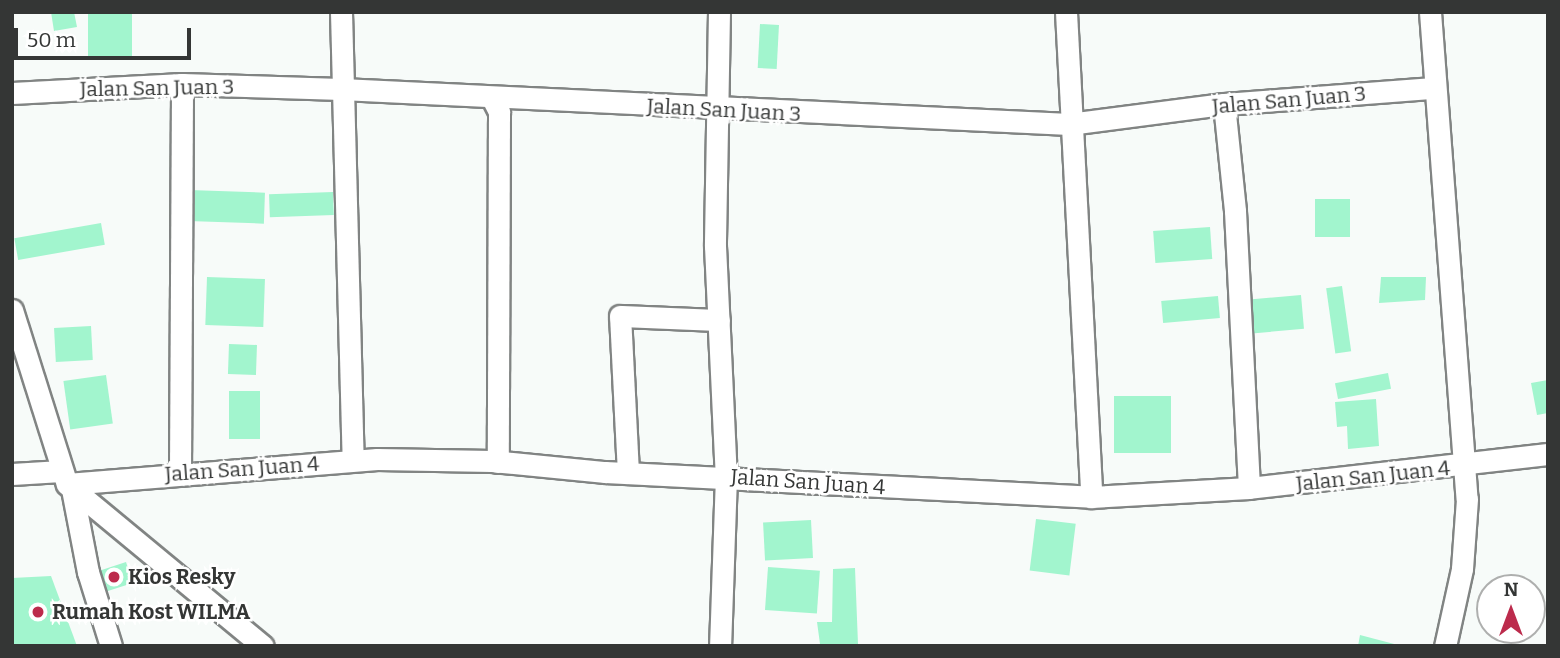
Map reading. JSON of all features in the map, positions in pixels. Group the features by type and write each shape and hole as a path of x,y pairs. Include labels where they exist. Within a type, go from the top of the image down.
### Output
{"street":[{"path":"341,12 353,460"},
{"path":"719,12 719,320 726,476 720,646"},
{"path":"1066,12 1069,124 1091,497"},
{"path":"1430,12 1433,88 1447,199 1467,467 1462,569 1445,646"},
{"path":"180,472 182,84"},
{"name":"Jalan San Juan 3","path":"12,93 182,84 341,89 717,110 1069,124 1224,104 1433,88"},
{"path":"492,98 499,112 498,461"},
{"path":"1224,104 1235,211 1249,488"},
{"path":"12,310 67,481 88,572 111,646"},
{"path":"628,473 620,316 719,320"},
{"name":"Jalan San Juan 4","path":"12,474 67,481 353,460 498,461 628,473 1091,497 1249,488 1467,467 1548,454"},
{"path":"67,481 263,646"}],"building":[{"path":"51,12 74,12 77,27 54,31"},
{"path":"88,12 132,12 132,56 88,56"},
{"path":"760,24 779,25 777,69 758,68"},
{"path":"189,190 265,193 264,224 188,221"},
{"path":"333,192 334,215 270,217 269,194"},
{"path":"1315,199 1350,199 1350,237 1315,237"},
{"path":"101,223 105,245 18,260 14,238"},
{"path":"1210,227 1212,259 1155,263 1153,231"},
{"path":"207,277 265,279 263,327 205,325"},
{"path":"1381,277 1426,277 1425,300 1379,303"},
{"path":"1342,286 1351,351 1335,354 1326,288"},
{"path":"1301,295 1304,329 1252,333 1249,300"},
{"path":"1218,296 1220,318 1163,323 1161,301"},
{"path":"91,326 93,360 56,362 54,328"},
{"path":"229,344 257,345 256,375 228,374"},
{"path":"1388,373 1391,389 1338,399 1335,383"},
{"path":"106,375 113,424 70,430 63,381"},
{"path":"1548,380 1548,413 1537,415 1531,383"},
{"path":"229,391 260,391 260,439 229,439"},
{"path":"1114,396 1171,396 1171,453 1114,453"},
{"path":"1376,399 1379,446 1348,449 1347,426 1337,427 1335,402"},
{"path":"1036,519 1076,524 1069,575 1030,571"},
{"path":"811,520 813,558 765,560 763,523"},
{"name":"Kios Resky","path":"126,562 133,583 102,593 96,572"},
{"path":"768,567 820,571 817,614 765,610"},
{"path":"855,568 858,644 820,644 817,622 832,622 833,569"},
{"name":"Rumah Kost WILMA","path":"51,576 77,646 12,646 12,578"},
{"path":"1360,635 1398,645 1398,646 1358,646"}],"place":[{"name":"Kios Resky","path":"114,577"},
{"name":"Rumah Kost WILMA","path":"38,612"}]}
